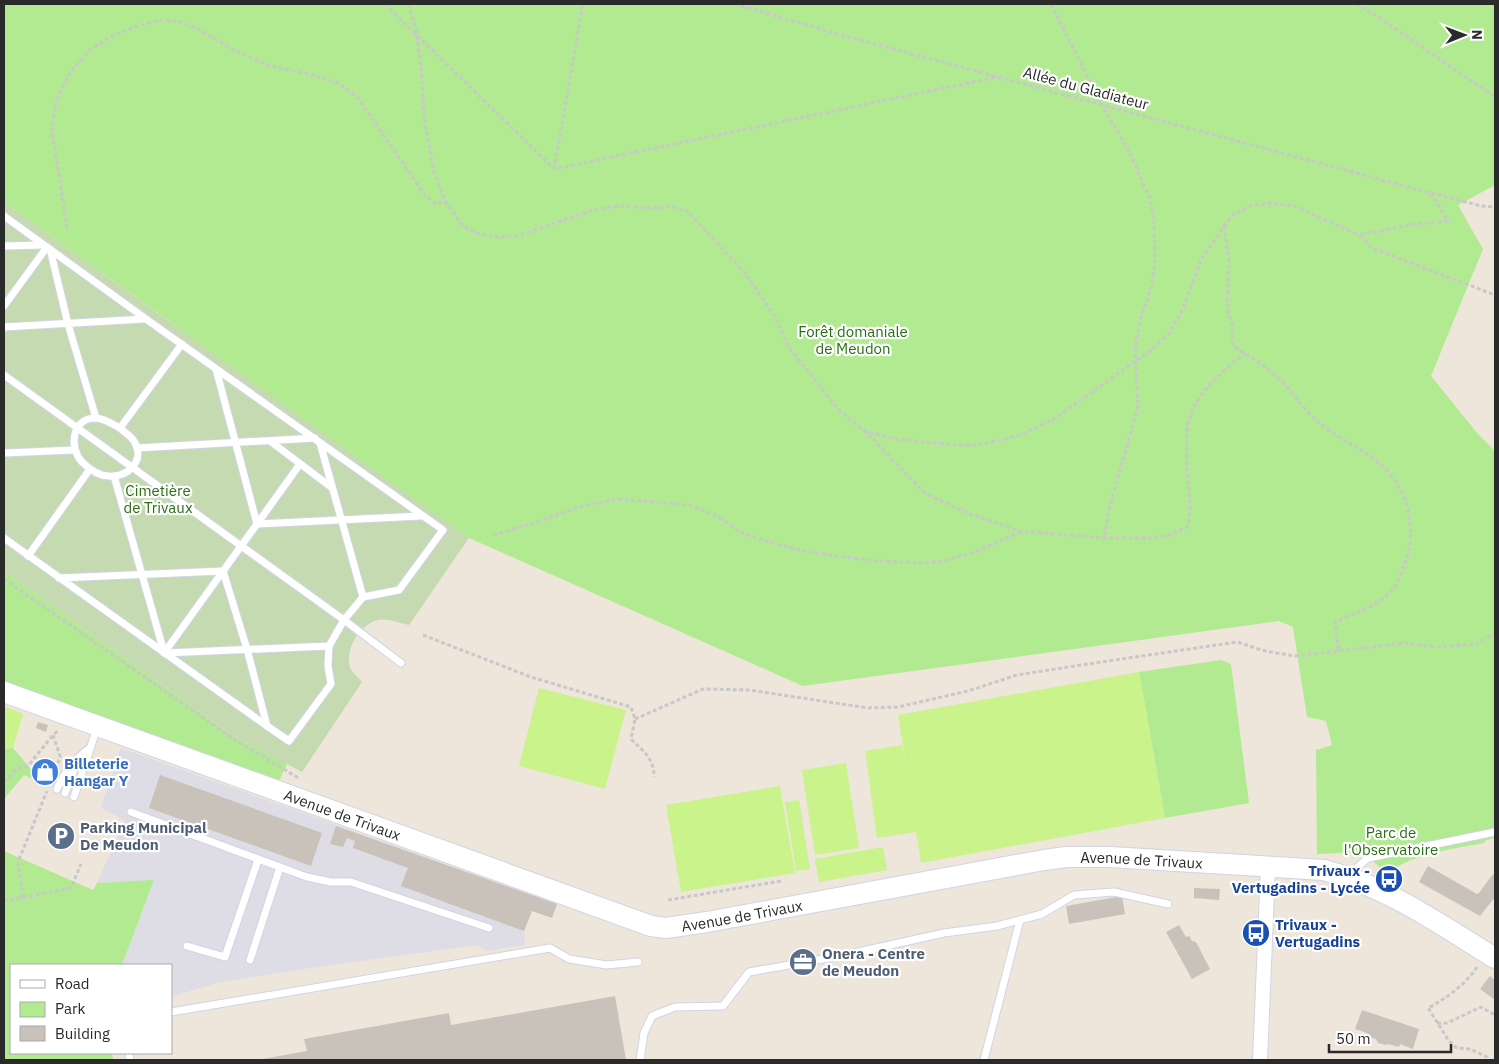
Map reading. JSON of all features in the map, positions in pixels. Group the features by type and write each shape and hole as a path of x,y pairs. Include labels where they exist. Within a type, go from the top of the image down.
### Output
{"main road":[{"name":"Avenue de Trivaux","path":"4,692 651,926 666,928 1066,857 1110,857 1324,870 1347,876 1393,897 1490,955"}],"street":[{"path":"1260,1060 1268,868"}],"lane":[{"path":"4,216 443,530 399,590 362,597 344,620 329,646 328,666 331,684 289,741 4,538"},
{"path":"4,246 47,247"},
{"path":"4,306 47,247"},
{"path":"47,247 96,418"},
{"path":"4,327 146,319"},
{"path":"120,428 182,344"},
{"path":"216,369 258,524"},
{"path":"4,375 344,620 400,663"},
{"path":"96,418 110,422 120,428 134,441 137,448 137,462 127,473 114,476 104,476 90,469 74,450 77,428 86,420 96,418"},
{"path":"137,448 235,442 318,440"},
{"path":"318,440 362,597"},
{"path":"270,441 332,487"},
{"path":"4,453 74,450"},
{"path":"164,653 300,464"},
{"path":"28,556 90,469"},
{"path":"114,476 164,653"},
{"path":"258,524 422,516"},
{"path":"59,578 223,571"},
{"path":"223,571 247,649 267,726"},
{"path":"164,653 329,646"},
{"path":"74,797 97,727"},
{"path":"53,787 79,757 91,748"},
{"path":"65,793 79,757"},
{"path":"131,812 306,877 332,882 351,882 489,928"},
{"path":"1347,876 1368,858 1495,832"},
{"path":"187,946 225,957 258,860"},
{"path":"250,960 280,868"},
{"path":"640,1060 644,1033 652,1016 675,1008 723,1006 749,972 840,956 944,933 997,926 1042,914 1074,895 1114,892 1168,904"},
{"path":"984,1060 1020,920"},
{"path":"172,1012 550,948 569,959 607,965 638,962"}],"path":[{"path":"385,4 554,170"},
{"path":"408,4 417,35 421,63 424,116 434,172 445,201 463,226 476,233 495,237 517,236 593,210 671,206 687,211 744,272 774,315 789,348 840,411 863,430 926,494 970,514 1020,531 1104,538 1150,538 1170,535 1187,526 1191,514 1187,470 1188,424 1200,395 1218,375 1245,353"},
{"path":"554,170 583,4"},
{"name":"Allée du Gladiateur","path":"735,4 845,36 1431,193 1481,206 1495,207"},
{"path":"1050,4 1101,104 1126,147 1150,199 1154,222 1154,263 1151,288 1141,318 1135,347 1138,407 1110,505 1104,538"},
{"path":"1356,4 1374,14 1495,97"},
{"path":"67,228 52,129 59,94 71,71 90,50 110,37 134,26 158,20 178,21 198,29 234,50 270,66 309,74 338,83 358,98 426,195 435,204 445,201"},
{"path":"554,170 998,76"},
{"path":"1359,235 1408,225 1448,221 1431,193"},
{"path":"863,430 894,439 977,445 1017,436 1054,420 1136,361 1168,335 1181,313 1202,258 1234,214 1251,206 1270,203 1294,206 1359,235 1372,248 1495,295"},
{"path":"1224,226 1229,259 1227,307 1232,326 1233,346 1263,366 1286,386 1318,423 1354,445 1383,467 1403,492 1409,510 1411,540 1405,565 1395,588 1373,605 1335,622 1339,652"},
{"path":"492,535 586,505 618,499 690,505 715,516 742,533 766,541 808,552 878,561 922,563 943,561 978,552 1020,531"},
{"path":"4,579 235,740 297,777 306,801"},
{"path":"635,719 703,689 749,690 868,708 898,708 968,691 1017,676 1236,642 1265,651 1295,656 1405,643 1436,647 1477,644 1495,634"},
{"path":"423,635 531,677 631,707 635,719 631,739 651,760 654,766 654,777"},
{"path":"4,782 18,768 28,766 53,735 60,756 58,765"},
{"path":"23,898 18,862 53,787"},
{"path":"4,901 71,888 81,864"},
{"path":"668,900 781,881"},
{"path":"1488,1060 1487,1057 1470,1049 1457,1048 1449,1041 1428,1008 1452,994 1490,955"},
{"path":"1437,1023 1447,1023 1480,1008 1495,1015"}],"shaded area":[{"path":"121,748 557,904 552,918 532,911 524,931 525,945 486,951 478,945 316,967 216,983 172,997 172,964 122,964 154,881 97,883 125,821 101,807"}],"green space":[{"name":"Forêt domaniale de Meudon","path":"4,4 1495,4 1495,185 1458,205 1483,249 1431,376 1478,434 1495,451 1495,838 1486,840 1484,843 1418,857 1395,868 1388,875 1363,852 1317,854 1316,750 1332,745 1326,721 1307,717 1293,627 1279,621 803,686 469,538 280,404 172,323 4,202"},
{"name":"Cimetière de Trivaux","path":"4,202 469,538 409,625 389,620 378,620 365,626 355,638 350,652 350,667 362,682 302,772 232,735 4,571"},
{"path":"4,571 232,735 287,764 277,785 4,682"},
{"path":"1221,660 1231,664 1249,803 1165,818 1139,672"},
{"path":"1139,672 1165,818 921,863 916,832 877,838 865,751 902,745 906,765 898,715"},
{"path":"539,688 626,710 605,789 519,766"},
{"path":"4,706 23,714 13,748 4,749"},
{"path":"13,748 35,774 50,786 24,775 4,799 4,749"},
{"path":"846,763 859,848 815,855 802,770"},
{"path":"780,786 795,873 681,892 666,805"},
{"path":"799,800 810,869 796,871 785,802"},
{"path":"883,847 887,870 819,882 815,859"},
{"path":"4,851 93,890 97,883 154,880 122,964 10,964 10,1054 111,1054 114,1060 4,1060"}],"building":[{"path":"38,722 48,725 46,732 36,728"},
{"name":"Billeterie Hangar Y","path":"48,762 54,770 52,779 42,781 35,774 38,765"},
{"path":"160,775 322,833 311,866 149,808"},
{"path":"336,826 557,904 552,918 532,911 524,931 401,886 408,868 353,848 355,841 347,838 343,847 330,844"},
{"path":"1428,866 1477,894 1493,874 1495,876 1495,897 1480,916 1419,882"},
{"path":"1194,888 1220,889 1219,900 1194,898"},
{"path":"1122,896 1125,914 1069,924 1066,906"},
{"path":"1179,925 1186,937 1189,936 1192,941 1196,942 1210,969 1192,979 1166,932"},
{"path":"1490,976 1495,980 1495,1000 1480,989"},
{"path":"615,996 626,1060 257,1060 307,1051 304,1039 449,1013 451,1025"},
{"path":"1362,1010 1419,1029 1413,1049 1400,1044 1399,1047 1378,1043 1376,1039 1367,1036 1367,1033 1355,1029"}],"place":[{"name":"Billeterie Hangar Y","path":"45,772"},
{"name":"Parking Municipal De Meudon","path":"61,836"},
{"name":"Trivaux - Vertugadins - Lycée","path":"1389,879"},
{"name":"Trivaux - Vertugadins","path":"1256,933"},
{"name":"Onera - Centre de Meudon","path":"803,962"}],"park label":[{"name":"Parc de l'Observatoire","path":"1391,840"}]}
